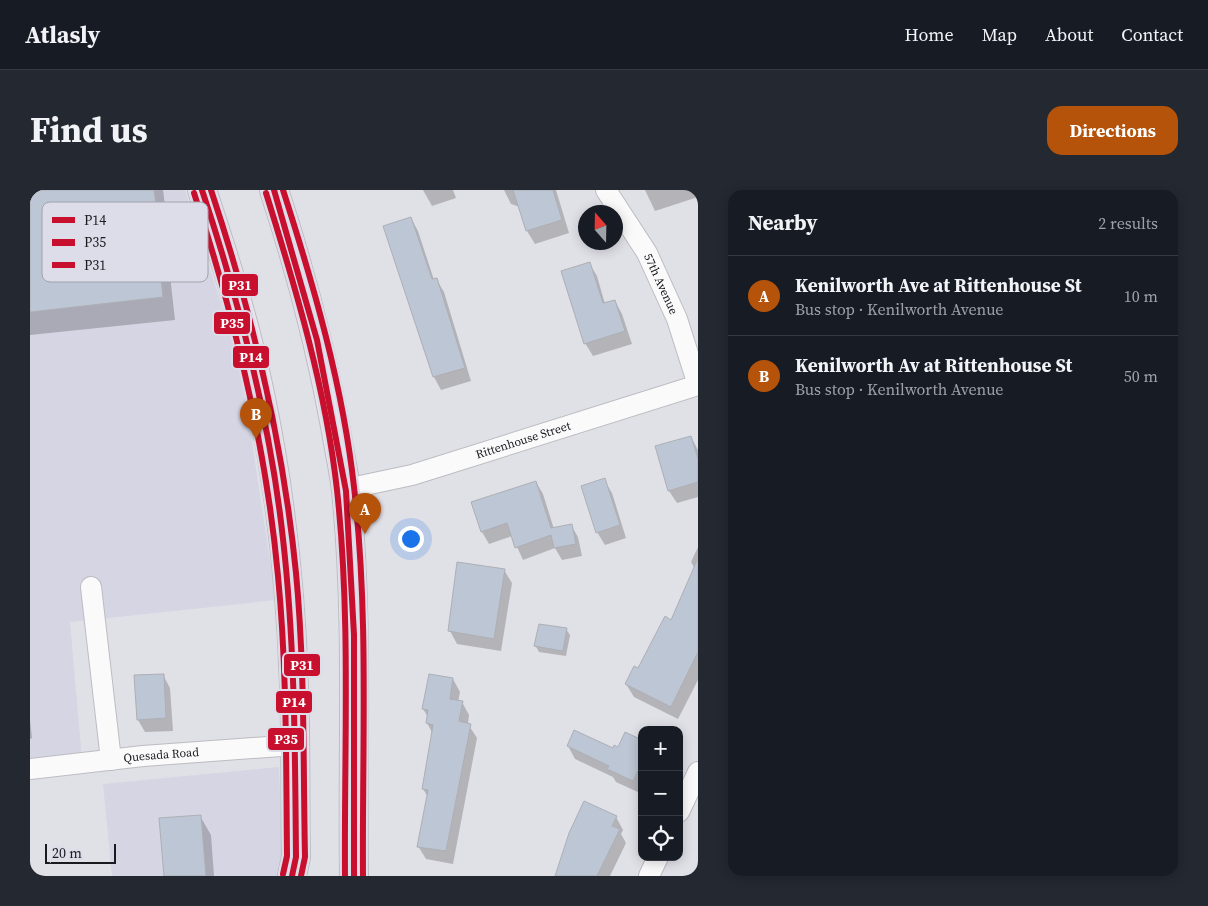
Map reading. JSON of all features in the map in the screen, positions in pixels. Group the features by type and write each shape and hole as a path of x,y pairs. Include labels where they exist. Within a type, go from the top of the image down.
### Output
{"main road":[{"path":"202,190 206,202"},
{"path":"274,190 296,256 317,341 346,489 353,592 354,876"},
{"path":"208,210 251,352 267,430 284,557 292,639 295,745 296,857 292,876"}],"street":[{"name":"57th Avenue","path":"606,190 647,253 678,319 698,385"},
{"name":"Rittenhouse Street","path":"346,489 412,474 698,385"},
{"path":"91,587 111,760"},
{"name":"Quesada Road","path":"30,770 111,760 295,745"},
{"path":"683,804 698,772"},
{"path":"649,876 656,861"}],"shaded area":[{"path":"30,190 185,190 189,202 42,202 42,282 208,282 208,263 240,364 276,600 70,622 82,760 30,764"},
{"path":"279,767 283,876 112,876 103,784"}],"building":[{"path":"30,190 154,190 156,202 42,202 42,282 161,282 163,297 30,312"},
{"path":"513,190 553,190 562,220 526,231"},
{"path":"411,217 432,279 437,278 465,368 433,377 383,226"},
{"path":"590,262 603,303 615,300 625,331 584,344 561,271"},
{"path":"691,436 698,459 698,482 668,491 655,446"},
{"path":"605,478 620,525 596,533 581,486"},
{"path":"536,481 551,528 572,524 576,544 554,548 551,535 515,548 507,523 481,532 471,502"},
{"path":"698,558 698,652 671,707 625,684 634,666 638,668 665,616 671,620"},
{"path":"457,562 505,569 494,639 448,631"},
{"path":"539,624 567,628 563,651 534,646"},
{"path":"164,674 166,718 137,720 134,675"},
{"path":"429,674 453,678 450,699 463,701 459,721 471,724 446,851 417,847 428,790 422,789 433,725 426,723 428,710 422,709"},
{"path":"574,730 613,748 614,745 618,747 625,732 638,738 638,771 633,781 607,769 609,766 567,746"},
{"path":"584,801 617,816 612,826 620,829 597,876 555,876 569,833"},
{"path":"201,815 206,876 164,876 159,818"}],"transit line":[{"name":"P14","path":"202,190 206,202"},
{"name":"P31","path":"211,190 253,332 274,427 290,524 299,609 302,680 305,857 301,876"},
{"name":"P14","path":"274,190 317,340 346,491 354,635 354,876"},
{"name":"P31","path":"283,190 306,263 335,374 343,412 354,487 362,584 364,682 363,876"},
{"name":"P35","path":"194,193 197,202"},
{"name":"P35","path":"266,193 299,303 318,377 337,490 344,586 346,683 345,876"},
{"name":"P14","path":"208,208 241,319 262,406 283,539 290,618 295,738 296,857 292,876"},
{"name":"P35","path":"208,237 247,382 266,478 273,527 285,681 287,856 283,874"}],"place":[{"name":"Kenilworth Av at Rittenhouse St","path":"256,439"},
{"name":"Kenilworth Ave at Rittenhouse St","path":"365,534"}]}
